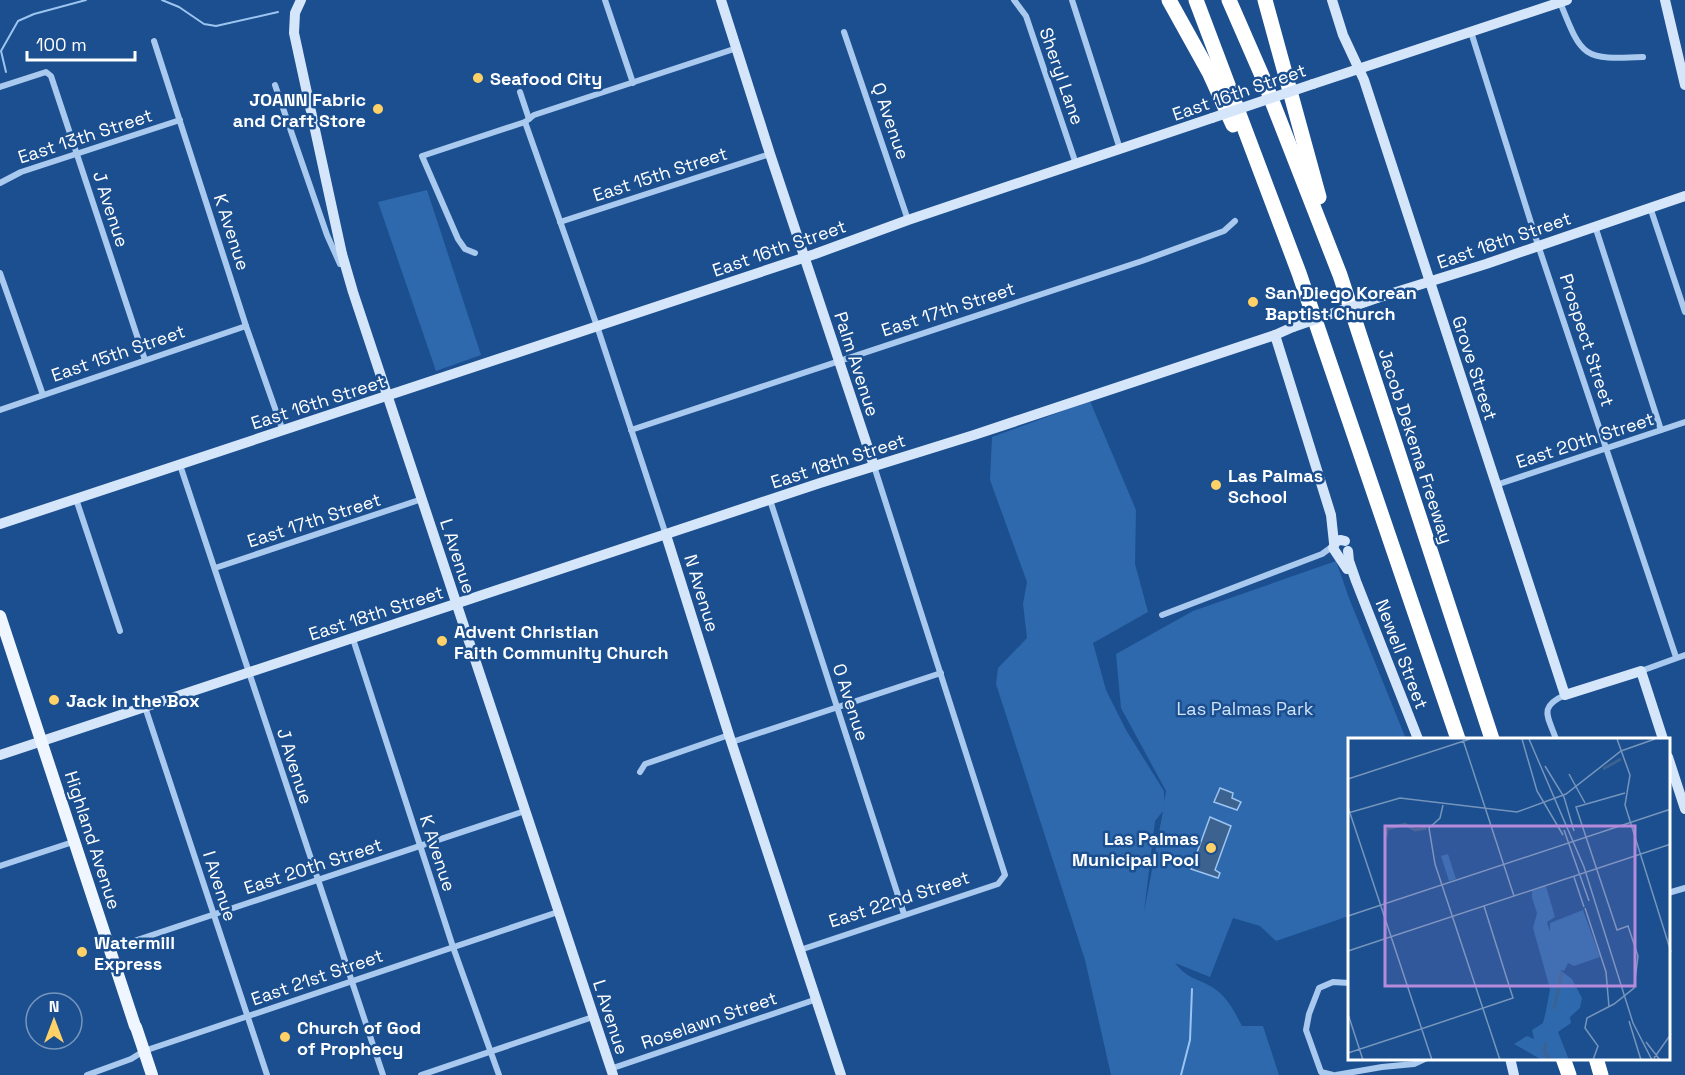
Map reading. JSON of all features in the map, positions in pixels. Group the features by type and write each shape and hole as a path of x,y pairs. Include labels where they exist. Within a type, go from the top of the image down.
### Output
{"highway":[{"path":"1169,0 1209,72 1299,273"},
{"path":"1196,0 1299,273 1458,738"},
{"name":"Jacob Dekema Freeway","path":"1229,0 1263,78 1340,275 1491,738"},
{"path":"1265,0 1340,275"},
{"path":"1563,1060 1569,1075"},
{"path":"1596,1060 1601,1075"}],"main road":[{"name":"Highland Avenue","path":"0,616 152,1075"}],"street":[{"path":"301,0 296,13 294,33 342,254 353,292"},
{"path":"605,0 633,83"},
{"name":"Palm Avenue","path":"721,0 1005,875"},
{"name":"Sheryl Lane","path":"1014,0 1026,16 1076,164"},
{"path":"1072,0 1120,149"},
{"name":"Grove Street","path":"1332,0 1343,34 1359,68 1565,695"},
{"path":"1665,0 1685,85"},
{"path":"1564,1 1575,40 1584,50 1598,58 1642,57"},
{"name":"East 16th Street","path":"0,525 805,257 908,220 1471,32 1543,4 1564,1"},
{"name":"Q Avenue","path":"844,32 908,220"},
{"name":"Prospect Street","path":"1471,32 1538,245 1676,657"},
{"name":"K Avenue","path":"154,41 246,326 283,432"},
{"path":"475,253 465,249 458,239 422,156 527,121 534,115 633,83 664,70 736,48"},
{"name":"J Avenue","path":"0,87 46,72 51,76 145,360"},
{"name":"L Avenue","path":"274,85 327,235 353,292 389,397 611,1072"},
{"name":"N Avenue","path":"520,92 527,121 666,535 841,1075"},
{"name":"East 13th Street","path":"0,183 21,172 180,120"},
{"name":"East 15th Street","path":"560,222 770,154"},
{"name":"East 18th Street","path":"0,755 770,500 974,435 1685,196"},
{"path":"1650,207 1685,312"},
{"name":"East 17th Street","path":"631,430 1153,257 1224,231 1235,221"},
{"path":"1595,226 1661,430"},
{"path":"0,273 43,395"},
{"name":"East 15th Street","path":"0,410 246,326"},
{"name":"Newell Street","path":"1275,335 1331,515 1339,548 1349,561 1418,738"},
{"name":"East 20th Street","path":"1495,485 1685,422"},
{"name":"J Avenue","path":"180,465 383,1075"},
{"path":"76,499 120,631"},
{"name":"East 17th Street","path":"215,568 422,499"},
{"name":"O Avenue","path":"770,500 904,914"},
{"path":"1162,615 1339,548"},
{"name":"K Avenue","path":"353,639 453,947 499,1075"},
{"path":"1556,738 1547,714 1547,707 1552,701 1685,655"},
{"path":"1641,671 1663,738"},
{"path":"640,772 645,764 837,707 941,673"},
{"name":"I Avenue","path":"145,707 267,1075"},
{"path":"1670,763 1685,809"},
{"name":"East 20th Street","path":"110,949 525,811"},
{"path":"0,866 76,841"},
{"name":"East 22nd Street","path":"800,950 999,884 1005,875"},
{"path":"1670,892 1685,888"},
{"name":"East 21st Street","path":"87,1075 131,1059 144,1051 558,912"},
{"path":"1348,983 1333,982 1319,987 1309,1014 1306,1030 1321,1072 1335,1075 1414,1064 1424,1060"},
{"name":"Roselawn Street","path":"611,1072 817,999"},
{"path":"421,1075 593,1017"},
{"path":"1510,1060 1514,1075"}],"green space":[{"path":"427,190 481,355 436,371 378,202"},
{"name":"Las Palmas Park","path":"1090,401 1136,510 1135,564 1148,612 1093,643 1106,690 1126,730 1164,791 1164,802 1166,791 1121,708 1116,654 1193,611 1336,561 1406,738 1348,738 1348,916 1276,941 1260,926 1233,918 1210,977 1175,963 1188,975 1212,987 1222,995 1230,1004 1242,1026 1263,1026 1279,1075 1111,1075 1085,960 996,684 998,668 1027,638 1023,604 1027,582 990,480 992,437","holes":["1163,811 1144,912 1155,821"]}],"shaded area":[{"path":"1220,788 1233,793 1232,798 1241,802 1237,810 1214,802"},
{"name":"Las Palmas Municipal Pool","path":"1210,817 1231,826 1215,870 1220,873 1218,878 1191,869"}],"waterway":[{"path":"6,72 1,51 18,21 34,14 86,0"},
{"path":"162,0 179,7 204,24 216,26 278,12"},
{"path":"1181,1075 1190,1040 1192,989"}],"place":[{"name":"Seafood City","path":"478,78"},
{"name":"JOANN Fabric and Craft Store","path":"378,109"},
{"name":"San Diego Korean Baptist Church","path":"1253,302"},
{"name":"Las Palmas School","path":"1216,485"},
{"name":"Advent Christian Faith Community Church","path":"442,641"},
{"name":"Jack in the Box","path":"54,700"},
{"name":"Las Palmas Municipal Pool","path":"1211,848"},
{"name":"Watermill Express","path":"82,952"},
{"name":"Church of God of Prophecy","path":"285,1037"}]}
